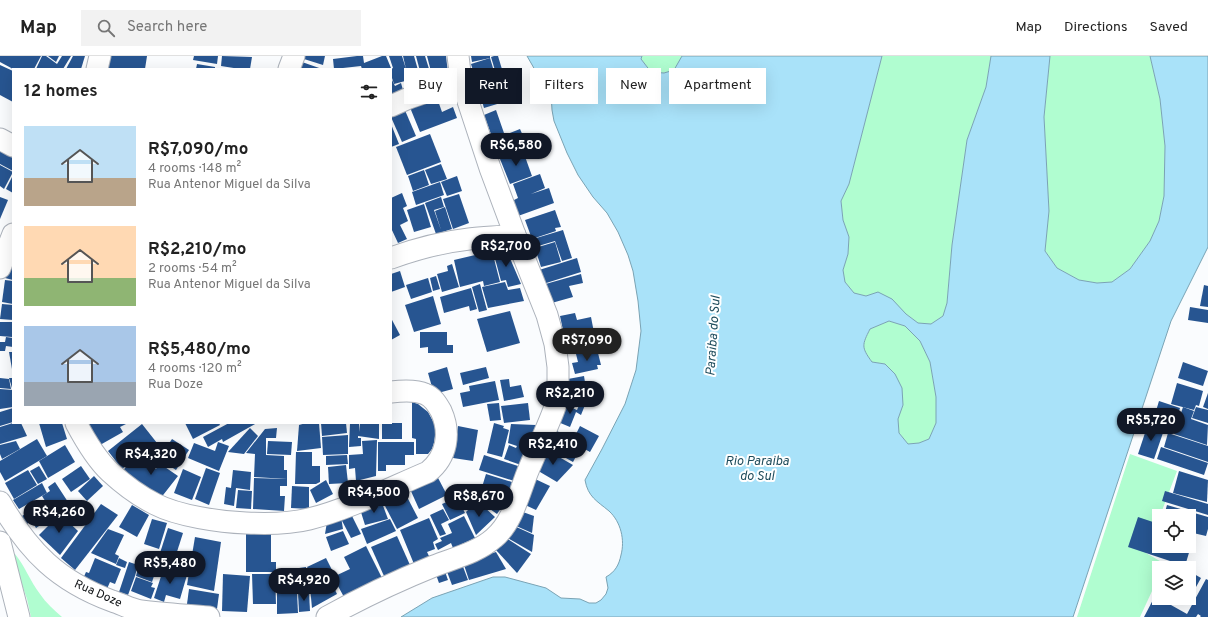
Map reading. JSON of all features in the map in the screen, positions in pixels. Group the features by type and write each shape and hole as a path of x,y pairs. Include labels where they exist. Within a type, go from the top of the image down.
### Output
{"street":[{"path":"97,68 100,56"},
{"path":"289,68 294,56"},
{"path":"327,617 346,605 434,566 475,550 494,538 512,513 556,404 558,367 555,344 547,315 490,168 461,80 458,56"},
{"path":"392,106 461,80"},
{"path":"0,139 12,145"},
{"path":"392,258 445,242 515,235"},
{"path":"0,268 12,237"},
{"path":"77,424 95,454 110,472 155,505 190,515 230,522 273,524 295,522 347,506 422,474 435,466 441,456 446,442 445,421 436,402 424,393 402,391 392,392"},
{"name":"Rua Doze","path":"0,502 10,520 30,547 66,579 77,586 140,614 209,617"},
{"path":"0,542 19,617"}],"green space":[{"path":"642,56 682,56 675,68 669,68 669,72 664,73 661,73 661,68 648,68 641,59"},
{"path":"882,56 991,56 986,87 967,140 952,245 947,303 943,316 931,324 918,323 906,314 866,296 854,293 845,282 843,270 848,254 849,237 843,220 841,201 849,184"},
{"path":"1050,56 1150,56 1160,99 1165,146 1164,196 1159,221 1150,241 1130,269 1112,282 1097,283 1079,280 1057,268 1045,251 1049,211 1044,117"},
{"path":"889,321 905,326 920,341 930,362 936,397 936,423 929,439 919,443 908,444 899,433 898,419 903,405 895,374 885,364 872,362 864,349 865,339 870,329"},
{"path":"1130,454 1177,471 1163,509 1152,509 1152,537 1146,553 1160,561 1152,561 1152,591 1140,617 1077,617"},
{"path":"15,554 42,597 62,617 31,617 27,599 12,556"}],"water":[{"name":"Rio Paraiba do Sul","path":"527,56 642,56 641,59 648,68 606,68 606,104 661,104 661,73 669,72 669,104 766,104 766,68 675,68 682,56 882,56 849,184 841,201 843,220 849,237 848,254 843,270 845,282 854,293 866,296 878,292 892,299 906,314 918,323 931,324 943,316 947,303 952,245 967,140 986,87 991,56 1050,56 1044,117 1049,211 1045,251 1057,268 1079,280 1097,283 1112,282 1130,269 1150,241 1159,221 1164,196 1165,146 1160,99 1150,56 1208,56 1208,247 1171,321 1073,617 401,617 432,598 493,577 505,577 546,588 561,598 580,599 589,603 596,603 606,594 608,588 606,577 618,565 620,559 622,537 619,526 613,515 588,491 585,480 625,404 636,370 641,331 638,301 633,271 618,232 607,213 593,197 578,175 554,121 552,104 598,104 598,68 534,68","holes":["889,321 905,326 920,341 930,362 936,397 936,423 929,439 919,443 908,444 899,433 898,419 903,405 902,388 895,374 885,364 872,362 864,349 864,343 870,329"]}],"building":[{"path":"0,56 41,56 35,68 12,68 0,62"},
{"path":"42,56 46,56 57,64 62,56 71,56 64,68 36,68"},
{"path":"48,56 59,56 56,62"},
{"path":"73,56 85,56 81,68 67,68"},
{"path":"110,56 147,56 145,68 108,68"},
{"path":"194,56 218,56 217,64 193,60"},
{"path":"222,56 252,57 250,68 221,66"},
{"path":"305,56 325,56 323,65 304,59"},
{"path":"363,56 364,63 382,56 386,56 391,68 362,68 361,66 334,68 333,59"},
{"path":"389,56 402,56 406,68 404,68 404,81 394,84 392,78 392,68"},
{"path":"403,56 414,56 417,68 406,68"},
{"path":"416,56 425,56 429,68 419,68"},
{"path":"427,56 446,56 447,68 430,68"},
{"path":"471,56 490,56 490,58 472,62"},
{"path":"498,56 502,68 494,68 491,57"},
{"path":"490,58 493,68 472,68 471,64"},
{"path":"302,62 319,68 300,68"},
{"path":"197,64 215,67 215,68 196,68"},
{"path":"0,65 12,71 12,101 0,95"},
{"path":"392,80 395,86 401,83 403,90 392,95"},
{"path":"439,104 442,112 453,107 457,118 420,132 409,105"},
{"path":"483,104 497,104 484,108"},
{"path":"404,108 416,136 402,142 392,119 392,113"},
{"path":"496,110 504,133 492,137 484,115"},
{"path":"392,126 399,144 392,147"},
{"path":"520,129 528,147 502,157 495,139"},
{"path":"430,134 441,162 407,175 396,147"},
{"path":"0,151 12,157 12,170 0,164"},
{"path":"523,151 532,176 510,184 500,159"},
{"path":"441,164 447,179 431,184 425,170"},
{"path":"0,165 12,171 12,174 4,189 0,186"},
{"path":"424,170 429,185 413,191 408,176"},
{"path":"540,174 545,188 531,194 549,188 554,203 518,216 512,201 518,198 513,184"},
{"path":"457,176 462,191 447,196 441,182"},
{"path":"12,177 12,192 6,189"},
{"path":"440,182 444,195 416,205 412,192"},
{"path":"402,193 407,206 403,208 408,221 400,225 407,239 398,243 392,230 392,198"},
{"path":"459,194 469,223 453,229 443,199"},
{"path":"0,197 8,200 0,219"},
{"path":"441,197 444,207 434,210 441,230 435,211 445,207 452,229 436,234 425,203"},
{"path":"424,204 431,227 414,232 407,210"},
{"path":"555,210 561,227 555,228 556,231 532,239 525,220"},
{"path":"563,230 572,258 562,261 555,241 535,247 533,239"},
{"path":"555,242 561,262 541,267 535,248"},
{"path":"506,249 521,284 508,287 506,280 501,281 493,251"},
{"path":"492,251 500,282 484,286 483,281 460,287 454,260"},
{"path":"12,256 12,280 5,278"},
{"path":"577,258 581,272 540,285 536,271"},
{"path":"452,264 459,287 442,292 437,274 448,271 447,266"},
{"path":"400,271 405,287 392,292 392,274"},
{"path":"581,274 583,283 569,286 573,297 548,304 542,285"},
{"path":"436,276 440,289 433,291 430,278"},
{"path":"428,278 432,292 411,299 406,285"},
{"path":"5,280 12,281 12,304 2,302"},
{"path":"505,282 508,290 520,288 524,301 488,308 482,287"},
{"path":"480,284 487,310 479,312 472,287"},
{"path":"1204,285 1208,286 1208,307 1200,306"},
{"path":"471,288 477,309 470,311 469,306 444,313 440,297"},
{"path":"433,296 441,324 414,332 405,305"},
{"path":"2,304 12,305 12,320 0,319"},
{"path":"1190,307 1208,310 1208,323 1188,320"},
{"path":"510,311 520,343 487,352 477,319"},
{"path":"575,313 577,320 591,317 597,348 568,354 560,316"},
{"path":"392,320 400,335 392,339"},
{"path":"0,322 12,322 12,337 0,336"},
{"path":"420,332 447,332 447,345 453,345 453,353 428,353 428,347 420,348"},
{"path":"6,337 12,338 12,347 6,346 5,351 0,351 0,342 5,342"},
{"path":"597,349 601,365 597,365 598,369 575,374 572,363 578,362 576,354"},
{"path":"9,352 12,352 12,369"},
{"path":"1183,362 1208,371 1203,386 1178,378"},
{"path":"447,367 453,389 434,394 428,373"},
{"path":"486,367 489,378 463,385 460,373"},
{"path":"584,376 587,395 572,398 568,379"},
{"path":"0,378 9,379 11,389 0,388"},
{"path":"9,378 12,378 12,388"},
{"path":"509,379 510,387 521,385 524,397 504,401 500,380"},
{"path":"495,381 499,400 463,407 460,393 470,391 469,386"},
{"path":"1177,383 1203,391 1199,406 1196,405 1194,410 1171,404"},
{"path":"0,389 12,390 12,407 0,409"},
{"path":"1208,393 1208,409 1203,407"},
{"path":"1159,401 1180,408 1173,431 1152,424"},
{"path":"412,402 418,404 428,412 436,429 434,443 428,454 416,454 416,439 412,438"},
{"path":"499,403 501,420 490,421 487,404"},
{"path":"528,403 530,420 504,423 501,406"},
{"path":"580,403 585,405 581,415 576,412 570,427 558,422 565,405 577,410"},
{"path":"1183,407 1194,411 1191,419 1208,425 1207,445 1174,434"},
{"path":"1196,407 1208,410 1208,423 1192,418"},
{"path":"12,408 12,422 0,426 0,412"},
{"path":"12,423 21,424 27,436 0,444 0,427"},
{"path":"402,423 402,439 382,439 382,424"},
{"path":"494,423 504,426 503,428 509,430 502,457 487,453"},
{"path":"39,424 62,424 67,439 46,447"},
{"path":"89,424 126,424 120,427 123,432 100,445"},
{"path":"142,424 157,443 146,452 140,444 126,455 131,462 122,469 108,451"},
{"path":"186,424 220,424 220,425 193,439"},
{"path":"227,424 255,424 223,442 222,439 208,447 203,437"},
{"path":"319,424 321,448 297,451 299,425"},
{"path":"321,424 346,424 347,433 322,436"},
{"path":"350,424 359,424 359,432 360,424 379,424 379,439 358,436 358,438 361,438 361,446 349,447"},
{"path":"511,424 536,425 521,465 504,459 509,445 516,448 517,446 508,443"},
{"path":"1148,424 1164,430 1154,459 1138,454"},
{"path":"458,426 478,430 473,461 453,458"},
{"path":"580,426 599,436 590,452 581,447 573,462 548,448 557,431 573,440"},
{"path":"250,428 258,436 244,454 228,452"},
{"path":"277,428 276,438 266,438 266,455 284,456 284,470 287,470 287,479 254,477 255,454 246,453 265,429"},
{"path":"1168,433 1208,446 1208,462 1164,447"},
{"path":"348,435 348,454 323,455 322,437"},
{"path":"37,439 47,456 5,481 0,472 0,461"},
{"path":"172,439 189,450 176,470 159,459"},
{"path":"377,440 376,476 356,481 355,468 349,469 349,455 363,454 362,441"},
{"path":"16,441 20,449 2,459 0,454 0,445"},
{"path":"268,441 292,442 291,455 267,454"},
{"path":"218,442 229,446 219,471 188,458 194,443 215,451"},
{"path":"378,442 414,442 414,455 405,455 405,465 386,465 386,471 378,471"},
{"path":"65,445 75,462 48,478 39,461"},
{"path":"1161,447 1208,463 1204,475 1157,459"},
{"path":"547,450 573,465 557,482 535,469"},
{"path":"296,452 312,452 312,466 320,466 320,482 316,484 295,484"},
{"path":"139,455 156,469 159,463 178,476 160,499 123,470"},
{"path":"347,455 348,464 326,465 326,456"},
{"path":"484,455 518,466 514,481 479,470"},
{"path":"346,465 348,483 329,484 328,467"},
{"path":"39,466 47,479 38,484 30,471"},
{"path":"81,466 90,479 71,492 62,479"},
{"path":"206,468 220,473 209,505 195,499"},
{"path":"183,469 201,477 192,500 174,493"},
{"path":"28,470 37,485 14,499 5,483"},
{"path":"233,470 251,472 250,490 236,488 234,506 224,504 226,487 231,488"},
{"path":"1179,471 1208,480 1207,502 1173,493"},
{"path":"486,474 512,482 508,495 482,487"},
{"path":"94,476 103,486 87,501 78,491"},
{"path":"437,476 447,495 419,509 410,489"},
{"path":"254,478 287,479 287,486 280,486 280,496 285,496 284,511 253,509"},
{"path":"533,478 550,486 536,510 523,504"},
{"path":"326,480 333,494 316,503 310,490"},
{"path":"55,482 68,502 57,508 53,501 47,504 42,496 50,491 48,487"},
{"path":"42,483 47,493 19,509 13,500"},
{"path":"292,486 309,487 309,509 291,508"},
{"path":"480,487 504,504 497,514 473,497"},
{"path":"238,490 252,491 251,509 236,508"},
{"path":"1165,491 1208,504 1208,515 1196,511 1196,509 1188,509 1162,501"},
{"path":"405,493 418,518 397,529 384,504"},
{"path":"454,499 456,504 460,503 465,513 450,520 442,504"},
{"path":"45,502 47,506 53,503 59,513 36,528 32,521 27,524 22,516"},
{"path":"382,503 388,519 365,525 360,509"},
{"path":"101,504 118,515 75,570 61,558"},
{"path":"132,505 149,515 137,537 119,527"},
{"path":"473,505 477,509 482,505 495,517 476,535 466,512"},
{"path":"1167,505 1181,509 1166,509"},
{"path":"443,509 449,520 441,524 446,534 440,536 430,515"},
{"path":"520,511 534,516 532,533 514,525"},
{"path":"350,512 361,534 351,538 340,517"},
{"path":"1196,513 1208,517 1208,529 1206,536 1196,534"},
{"path":"60,514 78,531 60,555 39,535"},
{"path":"464,516 475,538 453,548 451,543 438,550 435,544 442,541 440,538 452,533 448,524"},
{"path":"341,517 343,529 325,534 327,522"},
{"path":"1138,517 1152,522 1152,553 1189,553 1186,561 1170,561 1128,547"},
{"path":"429,518 438,539 433,542 435,549 427,552 430,558 414,564 400,530"},
{"path":"152,519 167,523 159,549 144,544"},
{"path":"390,519 396,531 367,544 361,529"},
{"path":"512,525 534,535 532,552 506,537"},
{"path":"168,528 183,533 175,558 160,553"},
{"path":"108,529 124,535 115,554 119,556 116,564 91,553"},
{"path":"343,531 349,544 331,551 326,537"},
{"path":"246,533 271,533 271,562 276,562 276,572 246,572"},
{"path":"397,536 410,565 384,576 371,547"},
{"path":"195,537 221,542 214,591 187,585"},
{"path":"506,538 531,554 517,573 496,550"},
{"path":"366,546 382,578 344,597 333,577 350,569 344,557"},
{"path":"496,552 506,569 469,580 463,562"},
{"path":"95,558 121,569 115,584 110,582 106,591 82,581 86,572 89,573"},
{"path":"119,558 127,562 125,568 116,565"},
{"path":"326,558 334,574 315,583 307,567"},
{"path":"129,562 138,565 128,595 119,592"},
{"path":"462,564 468,580 452,585 446,569"},
{"path":"139,565 156,570 152,582 136,576"},
{"path":"164,567 187,575 180,599 166,595 164,602 154,598"},
{"path":"306,567 307,590 279,591 278,571"},
{"path":"444,569 448,580 439,583 435,572"},
{"path":"223,574 250,576 247,612 222,611"},
{"path":"252,574 275,574 276,604 253,604"},
{"path":"1196,575 1201,578 1196,587"},
{"path":"136,577 153,583 151,587 155,588 151,599 131,591"},
{"path":"329,578 337,594 312,608 310,587"},
{"path":"1206,579 1208,580 1208,617 1200,617 1201,616 1198,614 1196,617 1144,617 1152,602 1152,605 1171,605 1187,614 1192,605 1196,605 1196,597"},
{"path":"189,589 219,594 217,609 187,604"},
{"path":"297,592 298,613 277,614 277,593"},
{"path":"309,592 310,611 299,612 298,593"}],"water label":[{"name":"Paraiba do Sul","path":"714,336"}]}
